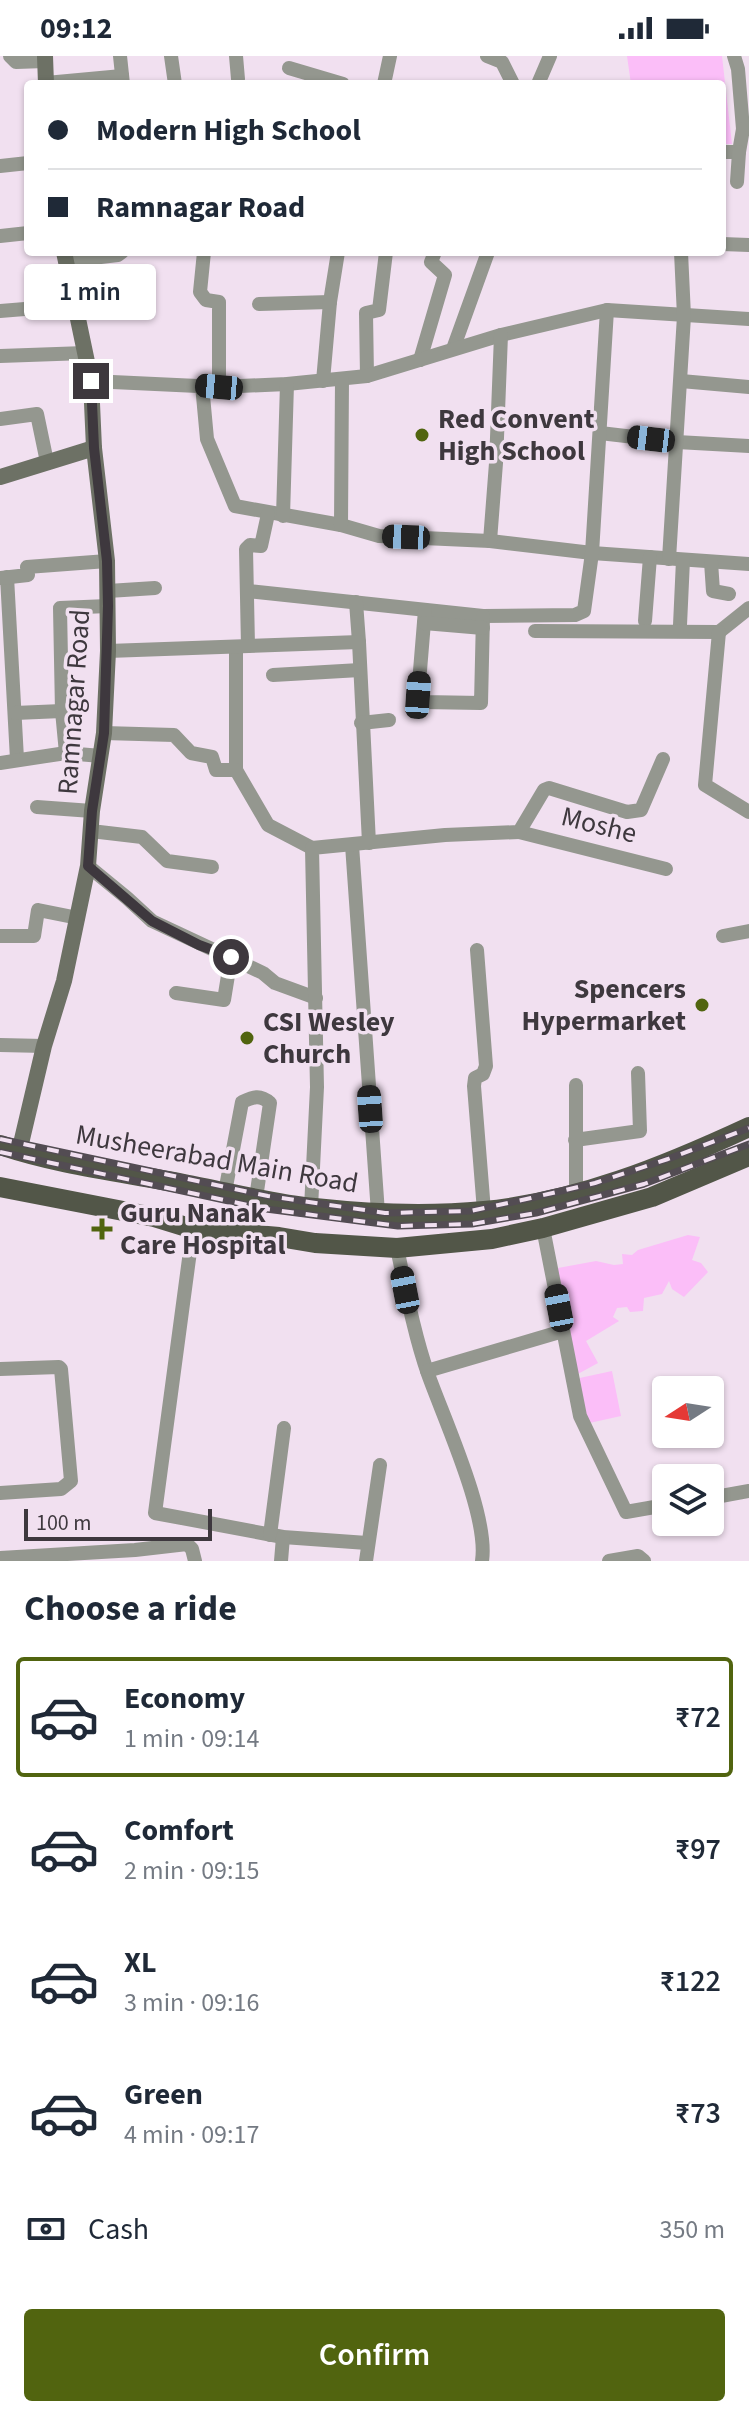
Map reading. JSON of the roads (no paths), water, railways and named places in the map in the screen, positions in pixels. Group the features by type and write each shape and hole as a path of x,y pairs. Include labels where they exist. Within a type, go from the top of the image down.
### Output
{"main road":[{"path":"45,58 46,80"},
{"name":"Ramnagar Road","path":"10,1148 64,981 88,866 92,811 104,733 108,651 107,561 94,448 91,381 65,256"},
{"path":"0,477 94,448"},
{"name":"Musheerabad Main Road","path":"10,1148 311,1208 378,1213 484,1211 576,1193 686,1157 749,1127"},
{"path":"0,1187 154,1217 193,1229 315,1243 397,1248 492,1239 543,1228 652,1197 749,1156"},
{"path":"686,1157 695,1181"},
{"path":"154,1217 160,1179"}],"street":[{"path":"10,56 16,62 45,58"},
{"path":"120,56 122,80"},
{"path":"171,56 174,80"},
{"path":"236,56 238,79"},
{"path":"385,80 390,56"},
{"path":"487,56 502,62 511,80"},
{"path":"540,80 550,56"},
{"path":"734,56 746,129 739,152 737,182"},
{"path":"289,68 330,80"},
{"path":"726,152 739,152"},
{"path":"0,166 24,163"},
{"path":"0,236 24,233"},
{"path":"726,244 749,245"},
{"path":"204,256 200,292 206,300 219,302 219,387"},
{"path":"323,381 337,256"},
{"path":"367,376 366,313 379,310 386,256"},
{"path":"420,360 445,275 431,262 433,256"},
{"path":"453,349 487,256"},
{"path":"680,625 676,560 677,442 684,316 681,256"},
{"path":"259,304 330,302"},
{"path":"0,311 74,305"},
{"path":"248,591 356,602 424,617 483,622 582,613 586,608 592,553 607,310"},
{"path":"91,381 219,387 342,380 367,376 501,335 607,310 749,319"},
{"path":"490,541 501,335"},
{"path":"0,356 85,353"},
{"path":"341,525 342,380"},
{"path":"681,381 749,387"},
{"path":"287,384 276,515 261,546 250,545 246,549 248,591 236,770 268,825 312,848 317,1087 311,1208"},
{"path":"202,385 207,439 235,506 341,525 379,536 490,541 592,553 749,564"},
{"path":"0,419 37,414 47,462"},
{"path":"600,433 749,446"},
{"path":"645,621 650,557"},
{"path":"17,759 4,578 28,575 27,567 107,561"},
{"path":"711,562 713,591 729,594"},
{"path":"66,753 60,608 155,588"},
{"path":"356,602 369,843"},
{"path":"535,631 719,632 749,608"},
{"path":"424,617 418,695 423,702 481,703 483,622"},
{"path":"719,632 705,785 749,812"},
{"path":"108,651 359,642"},
{"path":"273,675 360,670"},
{"path":"15,713 62,711"},
{"path":"361,723 389,720"},
{"path":"104,733 174,735 191,753 212,757 216,770 236,770"},
{"path":"0,763 66,753 101,756"},
{"path":"519,832 544,790 549,788 627,812 641,810 663,759"},
{"path":"37,807 92,811"},
{"path":"91,831 142,837 167,861 212,867"},
{"name":"Moshe","path":"312,848 519,832 666,869"},
{"path":"352,845 378,1213"},
{"path":"88,866 152,921 263,973 275,983 316,998"},
{"path":"0,936 34,936 38,910 78,918"},
{"path":"723,936 749,931"},
{"path":"477,950 486,1066 483,1074 475,1078 474,1086 484,1211"},
{"path":"176,993 224,1000 231,957"},
{"path":"0,1045 44,1046"},
{"path":"575,1140 640,1131 638,1073"},
{"path":"576,1085 576,1193"},
{"path":"225,1192 242,1102 260,1096 270,1103 256,1198"},
{"path":"543,1228 580,1416 626,1512 652,1507"},
{"path":"193,1229 155,1513 277,1536 367,1543"},
{"path":"397,1248 427,1371 455,1445 481,1530 482,1561"},
{"path":"427,1371 563,1331"},
{"path":"0,1369 61,1369 71,1481 61,1489 0,1493"},
{"path":"281,1561 277,1536 284,1428"},
{"path":"366,1561 380,1465"},
{"path":"724,1495 749,1491"},
{"path":"0,1558 136,1556 187,1544 195,1561"},
{"path":"609,1561 638,1556 644,1561"}],"railway":[{"path":"0,1139 268,1196 385,1213 470,1211 531,1198 595,1183 749,1128"},
{"path":"0,1152 266,1209 398,1226 472,1224 536,1213 644,1184 749,1144"}],"place":[{"name":"Red Convent High School","path":"422,435"},
{"name":"Spencers Hypermarket","path":"702,1005"},
{"name":"CSI Wesley Church","path":"247,1038"},
{"name":"Guru Nanak Care Hospital","path":"102,1229"}]}
